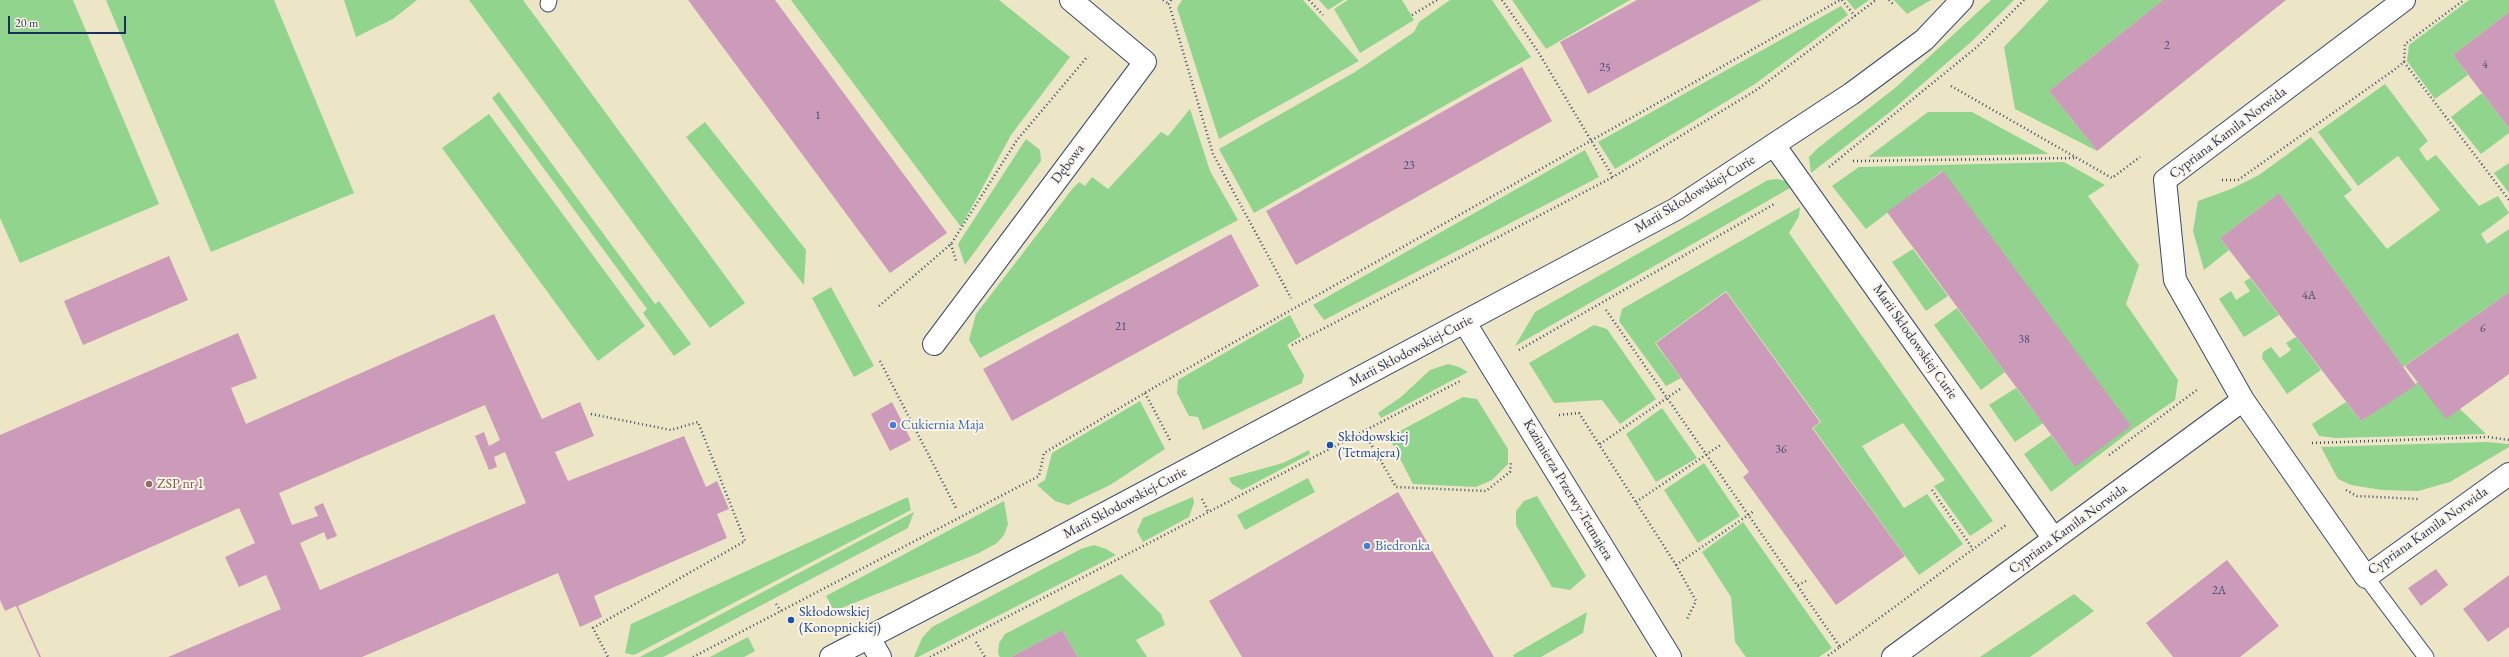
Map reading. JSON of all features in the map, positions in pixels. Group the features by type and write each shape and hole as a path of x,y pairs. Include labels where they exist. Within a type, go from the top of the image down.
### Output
{"street":[{"name":"Dębowa","path":"934,344 1145,62 1071,0"},
{"name":"Marii Skłodowskiej-Curie","path":"831,657 1465,323 1676,209 1851,94 1924,40 1962,0"},
{"name":"Cypriana Kamila Norwida","path":"2404,0 2165,180 2175,280 2243,400 2366,577 2509,474"},
{"name":"Marii Skłodowskiej Curie","path":"1774,145 2054,539"},
{"name":"Kazimierza Przerwy-Tetmajera","path":"1465,323 1670,657"},
{"name":"Cypriana Kamila Norwida","path":"1893,657 2243,400"},
{"path":"869,638 880,657"}],"lane":[{"path":"2366,577 2426,657"}],"path":[{"path":"1163,0 1169,4 1212,154 1291,298"},
{"path":"1169,4 1171,0"},
{"path":"1309,0 1323,15"},
{"path":"1412,15 1437,0"},
{"path":"1502,0 1537,50 1613,177"},
{"path":"693,657 1039,476 1044,453 1160,384 1841,0 1855,16"},
{"path":"1292,345 1613,177 1758,89 1876,0"},
{"path":"1889,0 1893,4"},
{"path":"2464,0 2405,44 2404,62 2509,200"},
{"path":"879,306 951,244 1017,140 1108,31"},
{"path":"2217,179 2238,180 2404,62"},
{"path":"1952,86 2112,178 2145,154"},
{"path":"1853,161 2078,158"},
{"path":"1606,310 1840,647 1826,657"},
{"path":"880,362 957,510"},
{"path":"1600,444 1680,389"},
{"path":"1551,415 1579,413 1600,444 1676,565 1696,601 1685,622"},
{"path":"591,414 671,430 698,422 745,541 593,628 608,657"},
{"path":"2304,443 2488,437 2509,440"},
{"path":"1368,439 1396,487 1486,491 1510,472 1512,457"},
{"path":"1636,502 1722,444"},
{"path":"1932,490 1973,549"},
{"path":"2344,490 2358,496 2418,499 2425,497"},
{"path":"1676,565 1754,512"},
{"path":"1798,585 1806,581"},
{"path":"776,604 781,611"},
{"path":"976,642 985,657"}],"green space":[{"path":"0,0 73,0 159,204 20,263 0,218"},
{"path":"106,0 274,0 354,193 211,252"},
{"path":"344,0 417,0 393,19 356,37"},
{"path":"469,0 523,0 745,303 710,328"},
{"path":"791,0 999,0 1070,57 1011,135 961,227"},
{"path":"1182,0 1303,0 1359,61 1219,139 1177,8"},
{"path":"1319,0 1344,0 1328,10"},
{"path":"1348,0 1402,0 1414,20 1360,53 1334,9"},
{"path":"1450,0 1492,0 1531,57 1254,213 1219,149 1355,72 1414,32 1419,22"},
{"path":"1512,0 1630,0 1546,49"},
{"path":"1847,0 1869,0 1855,10"},
{"path":"1894,0 1931,0 1907,14"},
{"path":"1991,0 2014,0 1971,42 1890,112 1811,173 1809,157 1818,148 1895,88"},
{"path":"2049,0 2163,0 2049,91 2097,151 2015,109 2004,47"},
{"path":"2469,0 2509,0 2509,12 2453,55 2468,75 2435,99 2407,61 2409,45"},
{"path":"1841,6 1848,15 1755,84 1615,169 1598,142"},
{"path":"2385,84 2428,141 2419,149 2427,161 2436,155 2479,206 2498,196 2509,213 2481,234 2487,244 2509,229 2509,292 2403,367 2279,193 2220,238 2229,250 2204,270 2193,231 2198,201 2231,189 2259,175 2311,137 2352,190 2344,196 2387,249 2440,210 2398,156 2358,186 2318,132"},
{"path":"499,92 655,304 659,301 691,344 674,356 643,313 647,309 492,98"},
{"path":"2482,93 2509,128 2509,133 2481,154 2451,117"},
{"path":"1190,109 1210,171 1238,220 980,358 969,340 976,314 1073,188 1079,182 1085,186 1092,177 1108,189 1161,132 1168,136"},
{"path":"1928,112 1972,112 2049,154 1868,157"},
{"path":"489,114 645,326 598,361 442,148"},
{"path":"705,122 806,250 804,285 686,137"},
{"path":"1026,139 1040,150 1041,161 965,265 958,244"},
{"path":"1585,150 1599,177 1324,320 1313,305"},
{"path":"2064,162 2105,185 2088,196 2139,265 2126,304 2178,380 2175,400 2133,429 2051,492 2024,454 2051,435 2075,467 1942,171 1866,229 1832,186 1859,167"},
{"path":"2509,163 2509,193 2494,173"},
{"path":"1777,179 1786,181 1790,188 1515,346 1535,312 1768,180"},
{"path":"1800,207 1799,216 1789,233 1993,521 1970,536 1934,486 1945,480 1903,423 1862,446 1904,508 1927,494 1963,544 1919,575 1813,428 1821,422 1726,291 1655,343 1681,378 1666,386 1619,321 1622,309"},
{"path":"1913,249 1948,296 1926,311 1892,262"},
{"path":"2250,278 2279,315 2244,337 2219,299 2231,291 2236,300 2250,291 2244,282"},
{"path":"831,287 874,366 854,377 812,298"},
{"path":"1957,308 2005,372 1981,390 1934,325"},
{"path":"1290,315 1301,336 1287,345 1304,375 1302,383 1203,430 1198,417 1189,416 1177,393 1178,380"},
{"path":"1594,325 1607,329 1656,399 1620,424 1602,400 1554,403 1529,363"},
{"path":"2296,337 2321,370 2287,394 2262,358 2263,352 2271,347 2280,358 2291,350 2286,343"},
{"path":"1448,364 1459,367 1468,372 1381,418 1378,413 1401,397 1430,370"},
{"path":"2418,382 2460,409 2486,434 2336,438 2319,436 2312,424 2346,402 2361,421"},
{"path":"2016,388 2043,423 2015,442 1989,405"},
{"path":"1463,397 1477,399 1508,449 1508,464 1492,480 1476,487 1413,484 1389,437"},
{"path":"1140,401 1165,449 1110,485 1068,505 1055,501 1037,485 1045,480 1052,453"},
{"path":"1662,408 1697,458 1656,482 1626,434"},
{"path":"2487,442 2509,444 2509,447 2450,482 2418,491 2382,490 2351,485 2338,479 2321,447"},
{"path":"1309,450 1310,454 1242,490 1232,484 1229,478 1283,463"},
{"path":"1704,463 1740,516 1698,543 1664,490"},
{"path":"1308,478 1315,492 1245,530 1237,515"},
{"path":"1537,496 1586,576 1570,590 1552,587 1516,525 1516,511 1524,501"},
{"path":"908,497 911,510 634,655 625,653 631,624"},
{"path":"1193,497 1194,503 1189,517 1143,542 1137,531 1143,518"},
{"path":"1004,501 1008,524 1004,535 997,543 979,553 834,611 826,596"},
{"path":"914,512 908,528 663,657 640,657"},
{"path":"1743,522 1832,648 1819,657 1746,657 1735,642 1731,597 1702,552"},
{"path":"1094,545 1106,549 1116,555 918,657 914,657 922,638 932,627 1081,549"},
{"path":"1121,574 1161,614 1165,625 1136,640 1147,657 1078,657 1062,630 1011,657 1000,657 998,654 999,643 1005,634"},
{"path":"2074,594 2094,611 2030,657 1980,657"},
{"path":"1587,612 1583,633 1541,657 1514,657 1513,655"},
{"path":"748,637 755,651 744,657 710,657"}],"building":[{"path":"688,0 775,0 947,233 890,273"},
{"path":"1637,0 1762,0 1588,94 1560,42"},
{"path":"2163,0 2286,0 2097,151 2049,91"},
{"path":"2509,12 2509,128 2453,55"},
{"path":"1522,67 1552,121 1296,265 1266,211"},
{"path":"1943,171 2131,426 2075,467 1887,212"},
{"path":"2279,193 2416,385 2361,421 2220,238"},
{"path":"1231,234 1259,286 1012,421 983,369"},
{"path":"169,256 188,300 83,345 64,301"},
{"path":"1726,292 1820,422 1812,428 1905,556 1836,605 1743,477 1749,472 1656,343"},
{"path":"2509,292 2509,374 2446,419 2405,366"},
{"name":"ZSP nr 1","path":"494,314 542,419 580,402 594,436 555,452 568,481 684,436 706,487 717,481 729,509 717,514 727,538 594,596 602,617 580,627 558,573 362,657 168,657 281,609 266,575 239,587 225,557 255,543 239,508 18,606 41,657 39,657 16,606 5,611 0,600 0,435 238,333 257,378 231,388 246,424","holes":["485,405 500,440 489,446 484,432 475,436 489,470 497,467 494,457 505,452 526,503 320,590 300,543 324,532 327,540 337,536 323,503 314,507 318,516 292,525 279,493"]},
{"path":"892,402 911,440 890,451 871,414"},
{"name":"Biedronka","path":"1398,492 1494,657 1242,657 1209,601"},
{"path":"2227,560 2279,626 2240,657 2173,657 2146,623"},
{"path":"2436,569 2448,585 2421,606 2408,588"},
{"path":"2509,575 2509,627 2488,642 2463,609"},
{"path":"1062,630 1078,657 1011,657"}],"place":[{"name":"Cukiernia Maja","path":"893,425"},
{"name":"Skłodowskiej (Tetmajera)","path":"1330,445"},
{"name":"ZSP nr 1","path":"149,484"},
{"name":"Biedronka","path":"1367,546"},
{"name":"Skłodowskiej (Konopnickiej)","path":"791,620"}]}
